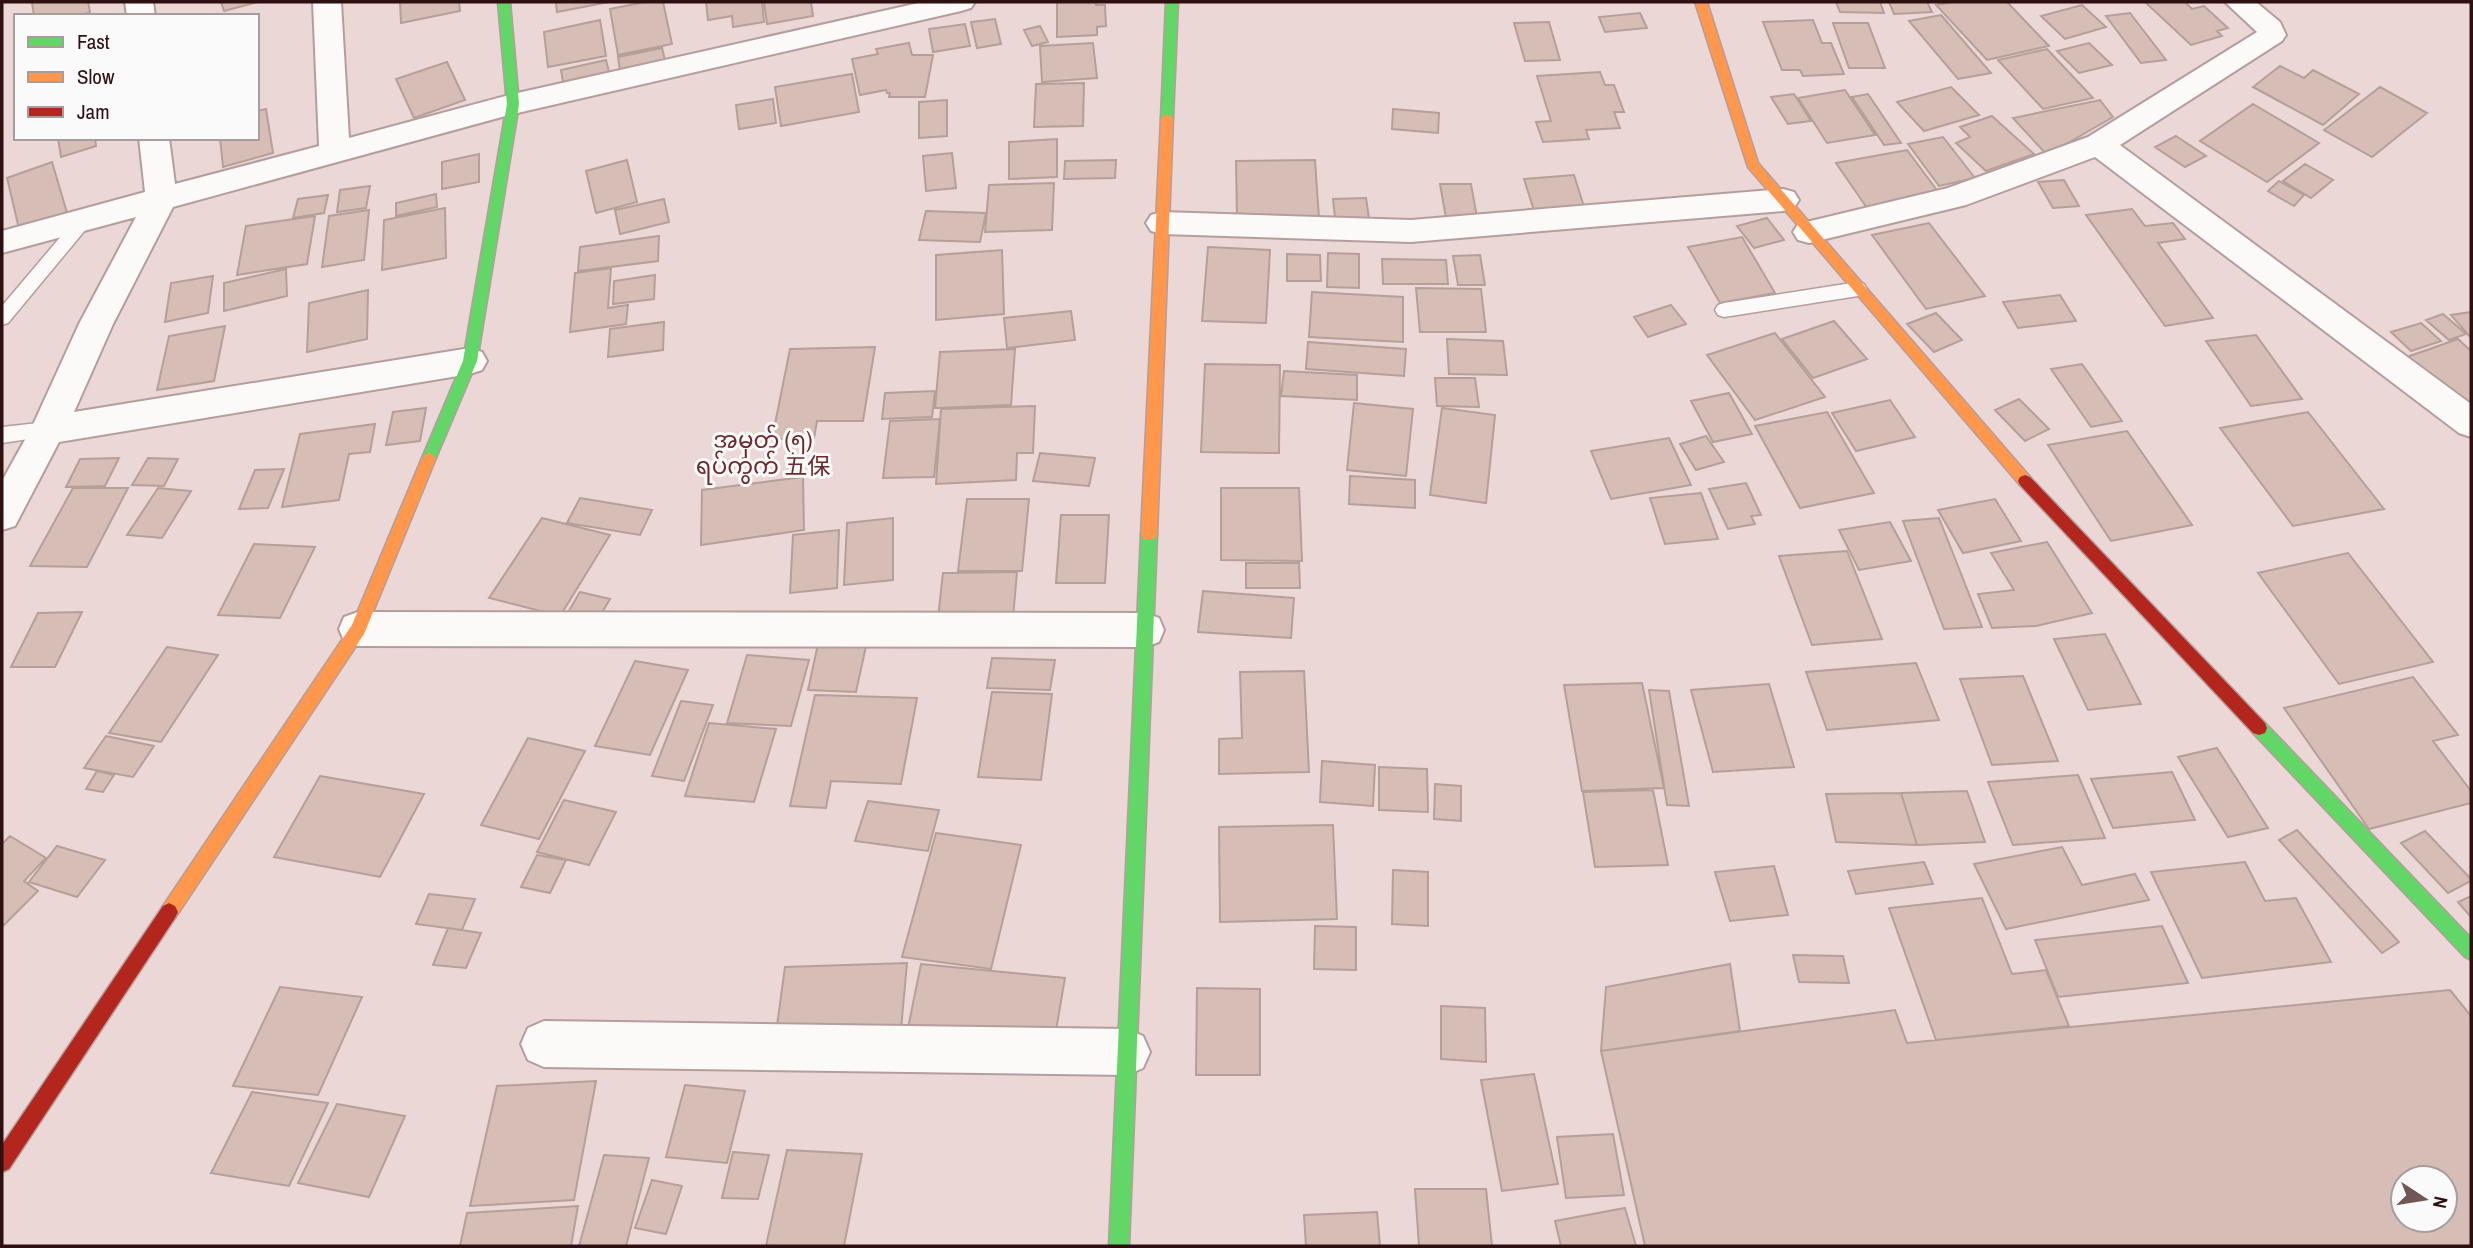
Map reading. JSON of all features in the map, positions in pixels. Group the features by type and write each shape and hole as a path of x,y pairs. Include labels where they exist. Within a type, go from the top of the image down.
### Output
{"street":[{"path":"327,2 335,152"},
{"path":"2,1162 358,629 470,361 513,104 504,2"},
{"path":"2,242 513,104 961,2"},
{"path":"1119,1246 1172,2"},
{"path":"1701,2 1752,164 1996,451 2471,951"},
{"path":"1810,232 1955,197 2099,144 2272,35 2270,28 2239,2"},
{"path":"2,515 48,430 96,324 161,199 154,140"},
{"path":"2099,144 2471,423"},
{"path":"1162,223 1411,231 1783,200"},
{"path":"48,430 470,361"},
{"path":"358,629 1146,630"},
{"path":"544,1044 1127,1052"}],"lane":[{"path":"2,318 85,219"},
{"path":"1724,310 1858,289"},
{"path":"2,435 48,430"}],"building":[{"path":"32,2 88,2 90,12 84,14 34,14"},
{"path":"221,2 258,2 224,11"},
{"path":"400,2 459,2 460,11 401,23"},
{"path":"556,2 609,2 557,12"},
{"path":"645,2 663,2 672,44 618,55 610,9"},
{"path":"706,2 762,2 764,22 733,27 732,16 708,20"},
{"path":"764,2 811,2 813,16 767,24"},
{"path":"1057,2 1096,2 1096,5 1105,5 1106,26 1097,27 1097,35 1057,37"},
{"path":"1836,2 1880,2 1884,13 1840,12"},
{"path":"1889,2 1927,2 1932,12 1894,14"},
{"path":"1952,2 2007,2 2049,46 1987,60 1936,5"},
{"path":"2145,2 2185,2 2192,9 2204,6 2228,28 2217,31 2222,36 2191,45"},
{"path":"2082,5 2106,27 2065,39 2041,16"},
{"path":"1640,13 1647,28 1605,32 1599,17"},
{"path":"2130,13 2166,60 2141,63 2106,16"},
{"path":"1941,15 1991,73 1958,79 1909,21"},
{"path":"995,19 1001,44 977,48 971,22"},
{"path":"600,20 606,56 548,67 544,32"},
{"path":"1813,20 1822,43 1831,43 1844,74 1803,76 1800,70 1782,70 1763,22"},
{"path":"1549,22 1560,60 1525,61 1514,23"},
{"path":"1833,23 1868,23 1885,68 1849,68"},
{"path":"965,24 970,46 933,52 929,29"},
{"path":"1040,26 1048,42 1032,46 1024,30"},
{"path":"909,43 912,55 933,55 925,97 889,97 890,93 886,90 860,95 852,59 878,54 876,49"},
{"path":"1093,43 1097,78 1042,82 1040,46"},
{"path":"2089,43 2112,65 2079,73 2057,51"},
{"path":"662,48 665,60 620,70 618,57"},
{"path":"2047,49 2093,98 2043,109 1998,60"},
{"path":"606,60 609,72 563,82 561,70"},
{"path":"447,62 465,100 414,118 396,79"},
{"path":"2280,66 2304,78 2313,70 2359,94 2323,125 2253,87"},
{"path":"1600,72 1605,85 1614,85 1624,112 1614,112 1620,128 1586,130 1589,139 1543,142 1536,122 1551,121 1537,76"},
{"path":"852,74 859,112 781,126 775,87"},
{"path":"1084,83 1083,126 1034,127 1036,84"},
{"path":"1951,87 1979,115 1924,131 1897,102"},
{"path":"2380,87 2427,113 2372,157 2324,130"},
{"path":"1845,90 1875,135 1827,143 1798,98"},
{"path":"1794,94 1811,121 1788,124 1771,97"},
{"path":"1868,94 1901,143 1884,145 1852,97"},
{"path":"773,99 776,123 739,129 736,105"},
{"path":"947,100 947,136 919,138 919,102"},
{"path":"2100,100 2113,117 2047,155 2013,118"},
{"path":"2253,104 2319,143 2267,182 2200,141"},
{"path":"266,109 273,153 223,167 220,140 259,140 259,111"},
{"path":"1393,109 1439,113 1438,133 1392,129"},
{"path":"1992,116 2034,154 1986,171 1956,143 1970,137 1960,127"},
{"path":"2176,136 2206,156 2185,167 2155,147"},
{"path":"1943,137 1975,178 1939,186 1908,144"},
{"path":"1057,139 1057,177 1009,179 1009,142"},
{"path":"58,140 95,140 96,146 61,157"},
{"path":"1907,150 1942,197 1869,211 1836,163"},
{"path":"952,153 956,188 926,191 923,156"},
{"path":"479,154 479,182 442,189 442,162"},
{"path":"627,160 637,202 596,213 586,171"},
{"path":"1116,160 1115,178 1064,179 1065,161"},
{"path":"1315,160 1319,218 1237,219 1236,161"},
{"path":"52,162 68,216 20,233 7,178"},
{"path":"2305,164 2333,180 2311,198 2283,181"},
{"path":"1574,175 1586,213 1536,217 1524,179"},
{"path":"2064,180 2079,206 2053,208 2038,182"},
{"path":"2279,181 2304,195 2294,206 2268,191"},
{"path":"1054,183 1052,230 985,232 989,185"},
{"path":"1440,184 1471,184 1478,223 1447,224"},
{"path":"370,186 366,208 337,212 340,190"},
{"path":"436,194 437,207 396,216 396,203"},
{"path":"328,195 324,213 293,218 298,199"},
{"path":"1366,198 1370,225 1336,226 1333,199"},
{"path":"664,199 669,222 620,234 615,210"},
{"path":"445,208 446,258 382,270 384,220"},
{"path":"2132,209 2145,226 2173,223 2185,239 2158,243 2213,318 2165,326 2086,215"},
{"path":"369,210 364,260 322,267 329,216"},
{"path":"926,211 986,213 980,242 919,240"},
{"path":"315,216 307,264 237,275 246,226"},
{"path":"1767,218 1784,240 1754,248 1737,226"},
{"path":"1929,223 1985,296 1926,309 1872,235"},
{"path":"659,236 658,261 578,271 580,247"},
{"path":"1742,237 1775,293 1720,303 1688,247"},
{"path":"1208,247 1270,250 1266,323 1202,321"},
{"path":"1002,250 1004,314 936,320 936,255"},
{"path":"1328,253 1359,254 1359,288 1327,287"},
{"path":"1287,254 1320,255 1321,281 1287,281"},
{"path":"1480,255 1485,285 1458,285 1453,256"},
{"path":"1382,259 1446,260 1448,284 1383,284"},
{"path":"611,268 608,308 628,305 626,324 570,332 575,273"},
{"path":"286,269 287,296 224,311 224,283"},
{"path":"655,275 654,299 613,304 614,281"},
{"path":"213,276 208,313 165,322 171,283"},
{"path":"1416,288 1481,289 1486,332 1420,332"},
{"path":"368,290 367,339 307,352 309,303"},
{"path":"1312,292 1403,297 1403,342 1309,337"},
{"path":"2060,295 2076,321 2018,328 2003,302"},
{"path":"1671,305 1686,324 1648,337 1634,317"},
{"path":"1071,311 1075,340 1007,348 1004,318"},
{"path":"2471,312 2471,338 2451,315"},
{"path":"1936,313 1962,340 1934,352 1907,324"},
{"path":"2443,314 2466,334 2449,340 2426,320"},
{"path":"1834,321 1867,359 1813,378 1782,339"},
{"path":"664,322 663,350 608,357 610,329"},
{"path":"2421,323 2441,341 2411,351 2391,332"},
{"path":"225,326 214,381 157,390 169,336"},
{"path":"1775,333 1825,397 1755,420 1707,355"},
{"path":"2256,335 2302,399 2251,406 2206,341"},
{"path":"1447,339 1503,341 1507,375 1449,374"},
{"path":"2458,339 2471,351 2471,403 2460,407 2407,357"},
{"path":"1308,342 1406,349 1404,376 1306,369"},
{"path":"875,347 863,421 817,421 814,438 772,439 790,349"},
{"path":"1015,349 1011,405 935,408 940,352"},
{"path":"1205,364 1280,365 1279,453 1201,452"},
{"path":"2082,364 2122,421 2091,427 2051,369"},
{"path":"1284,371 1357,375 1357,400 1281,396"},
{"path":"1435,378 1475,378 1479,407 1437,406"},
{"path":"935,391 932,417 882,419 885,393"},
{"path":"1729,393 1752,434 1713,442 1691,401"},
{"path":"2019,399 2049,429 2025,441 1995,410"},
{"path":"1890,400 1915,437 1856,451 1832,413"},
{"path":"1354,403 1413,409 1406,476 1347,470"},
{"path":"1035,406 1033,453 1017,453 1016,480 936,484 941,409"},
{"path":"426,408 420,441 386,445 393,412"},
{"path":"1442,408 1495,415 1486,503 1430,495"},
{"path":"1827,412 1874,493 1800,508 1755,426"},
{"path":"2308,412 2384,509 2293,526 2220,428"},
{"path":"940,419 934,477 883,478 890,421"},
{"path":"375,424 370,452 349,454 339,500 282,507 300,434"},
{"path":"2127,431 2192,525 2111,541 2048,445"},
{"path":"1706,436 1724,462 1696,470 1680,444"},
{"path":"1669,438 1691,485 1611,499 1591,451"},
{"path":"1040,453 1095,458 1089,486 1033,481"},
{"path":"119,458 105,486 66,487 80,459"},
{"path":"148,458 178,459 164,486 132,485"},
{"path":"284,469 268,508 239,509 255,470"},
{"path":"1350,476 1415,480 1415,508 1349,504"},
{"path":"803,477 804,530 701,545 702,490"},
{"path":"1746,483 1761,515 1751,516 1755,524 1728,529 1709,489"},
{"path":"73,488 128,488 87,567 30,566"},
{"path":"158,488 191,491 162,538 127,535"},
{"path":"1221,488 1299,488 1302,561 1221,560"},
{"path":"1701,493 1718,539 1665,544 1650,498"},
{"path":"580,498 652,510 640,535 567,523"},
{"path":"967,499 1029,499 1022,571 958,571"},
{"path":"1995,499 2021,541 1963,553 1938,510"},
{"path":"1061,515 1109,515 1105,583 1056,583"},
{"path":"542,518 610,535 560,616 489,598"},
{"path":"893,518 893,580 844,585 847,523"},
{"path":"1939,518 1982,627 1944,629 1903,521"},
{"path":"1890,522 1911,561 1859,570 1839,530"},
{"path":"839,530 837,588 790,593 793,535"},
{"path":"2047,542 2092,613 2036,626 1992,628 1978,594 2014,590 1991,553"},
{"path":"254,544 315,547 280,618 218,615"},
{"path":"1847,551 1882,639 1812,645 1779,556"},
{"path":"2348,553 2433,662 2339,684 2258,573"},
{"path":"1246,563 1299,563 1300,588 1246,588"},
{"path":"1017,572 1013,618 938,618 943,573"},
{"path":"1203,591 1294,598 1291,638 1198,632"},
{"path":"580,592 610,599 593,628 563,621"},
{"path":"82,612 55,667 11,667 38,613"},
{"path":"2105,634 2141,704 2088,710 2054,639"},
{"path":"818,644 866,646 856,692 808,690"},
{"path":"167,647 218,655 161,742 109,733"},
{"path":"747,655 809,660 791,726 727,723"},
{"path":"992,658 1055,660 1050,690 987,688"},
{"path":"635,661 688,670 650,755 595,746"},
{"path":"1916,663 1939,720 1827,730 1806,672"},
{"path":"1304,671 1309,772 1219,774 1219,739 1242,738 1240,672"},
{"path":"2023,676 2058,761 1992,765 1960,679"},
{"path":"2413,677 2458,735 2433,741 2471,791 2471,803 2369,829 2284,708"},
{"path":"1642,683 1664,788 1582,791 1564,685"},
{"path":"1769,684 1794,767 1713,772 1691,690"},
{"path":"1649,690 1669,691 1689,806 1667,805"},
{"path":"992,692 1052,694 1041,780 978,777"},
{"path":"815,695 917,698 901,784 831,781 826,808 790,806"},
{"path":"681,701 713,705 684,781 652,776"},
{"path":"709,723 776,729 754,802 685,796"},
{"path":"106,736 154,746 133,777 84,768"},
{"path":"528,738 585,751 539,839 481,825"},
{"path":"2217,748 2268,828 2228,837 2178,757"},
{"path":"1322,761 1375,765 1373,806 1320,802"},
{"path":"1379,767 1427,769 1428,812 1379,810"},
{"path":"97,771 114,775 103,792 86,789"},
{"path":"2172,772 2195,820 2113,828 2091,779"},
{"path":"2078,775 2105,838 2013,845 1988,782"},
{"path":"320,776 424,794 380,877 274,857"},
{"path":"1435,784 1461,786 1461,821 1434,819"},
{"path":"1653,790 1668,865 1595,867 1583,792"},
{"path":"1967,791 1985,842 1917,845 1901,793"},
{"path":"1901,793 1917,845 1836,842 1826,794"},
{"path":"564,800 616,812 589,865 537,852"},
{"path":"868,801 939,810 928,851 855,841"},
{"path":"1333,825 1337,919 1220,922 1219,827"},
{"path":"2297,830 2399,942 2382,953 2279,840"},
{"path":"2425,831 2471,881 2448,893 2401,843"},
{"path":"936,833 1021,845 991,969 902,957"},
{"path":"10,836 46,858 24,881 38,891 2,927 2,844"},
{"path":"57,846 105,860 77,897 29,882"},
{"path":"2062,847 2082,885 2135,874 2149,900 2006,929 1974,864"},
{"path":"537,855 566,860 550,893 521,887"},
{"path":"1924,862 1933,884 1856,894 1848,871"},
{"path":"2245,862 2265,901 2296,898 2331,962 2202,978 2151,872"},
{"path":"1774,866 1788,915 1730,921 1715,872"},
{"path":"1393,870 1428,872 1428,926 1392,924"},
{"path":"429,894 475,899 462,930 416,924"},
{"path":"2471,896 2471,917 2458,902"},
{"path":"1982,898 2012,974 2046,970 2069,1026 1936,1040 1889,908"},
{"path":"1315,926 1356,927 1356,970 1314,969"},
{"path":"2162,926 2188,983 2058,997 2035,940"},
{"path":"448,928 481,933 466,968 433,965"},
{"path":"1793,955 1843,956 1849,983 1799,982"},
{"path":"907,963 901,1029 776,1033 785,967"},
{"path":"921,964 1065,978 1054,1042 908,1028"},
{"path":"1730,964 1740,1031 1601,1051 1606,987"},
{"path":"280,987 362,997 318,1095 233,1086"},
{"path":"1197,988 1260,989 1260,1075 1196,1075"},
{"path":"2450,990 2471,1016 2471,1246 1645,1246 1601,1051 1895,1010 1907,1043"},
{"path":"1441,1006 1485,1008 1486,1062 1441,1059"},
{"path":"1534,1074 1558,1184 1502,1191 1481,1080"},
{"path":"596,1081 574,1200 470,1206 497,1086"},
{"path":"685,1085 745,1091 727,1163 666,1157"},
{"path":"252,1092 328,1103 289,1186 211,1173"},
{"path":"337,1104 405,1116 369,1197 298,1183"},
{"path":"1613,1134 1624,1195 1566,1198 1557,1137"},
{"path":"787,1150 862,1154 844,1246 766,1246"},
{"path":"733,1152 769,1155 758,1199 722,1198"},
{"path":"604,1155 649,1158 626,1246 579,1246"},
{"path":"652,1180 682,1186 666,1234 635,1228"},
{"path":"1415,1189 1486,1189 1492,1246 1419,1246"},
{"path":"578,1206 571,1246 460,1246 467,1213"},
{"path":"1625,1208 1636,1246 1561,1246 1555,1221"},
{"path":"1377,1212 1380,1246 1306,1246 1304,1215"}],"traffic: fast":[{"path":"429,458 470,361 513,104 504,2"},
{"path":"1167,118 1172,2"},
{"path":"1119,1246 1149,535"},
{"path":"2259,728 2471,951"}],"traffic: slow":[{"path":"1701,2 1752,164 2025,481"},
{"path":"1149,535 1167,118"},
{"path":"169,912 358,629 429,458"}],"traffic: jam":[{"path":"2025,481 2259,728"},
{"path":"2,1162 169,912"}],"district":[{"name":"အမှတ် (၅) ရပ်ကွက် 五保","path":"763,453"}]}
